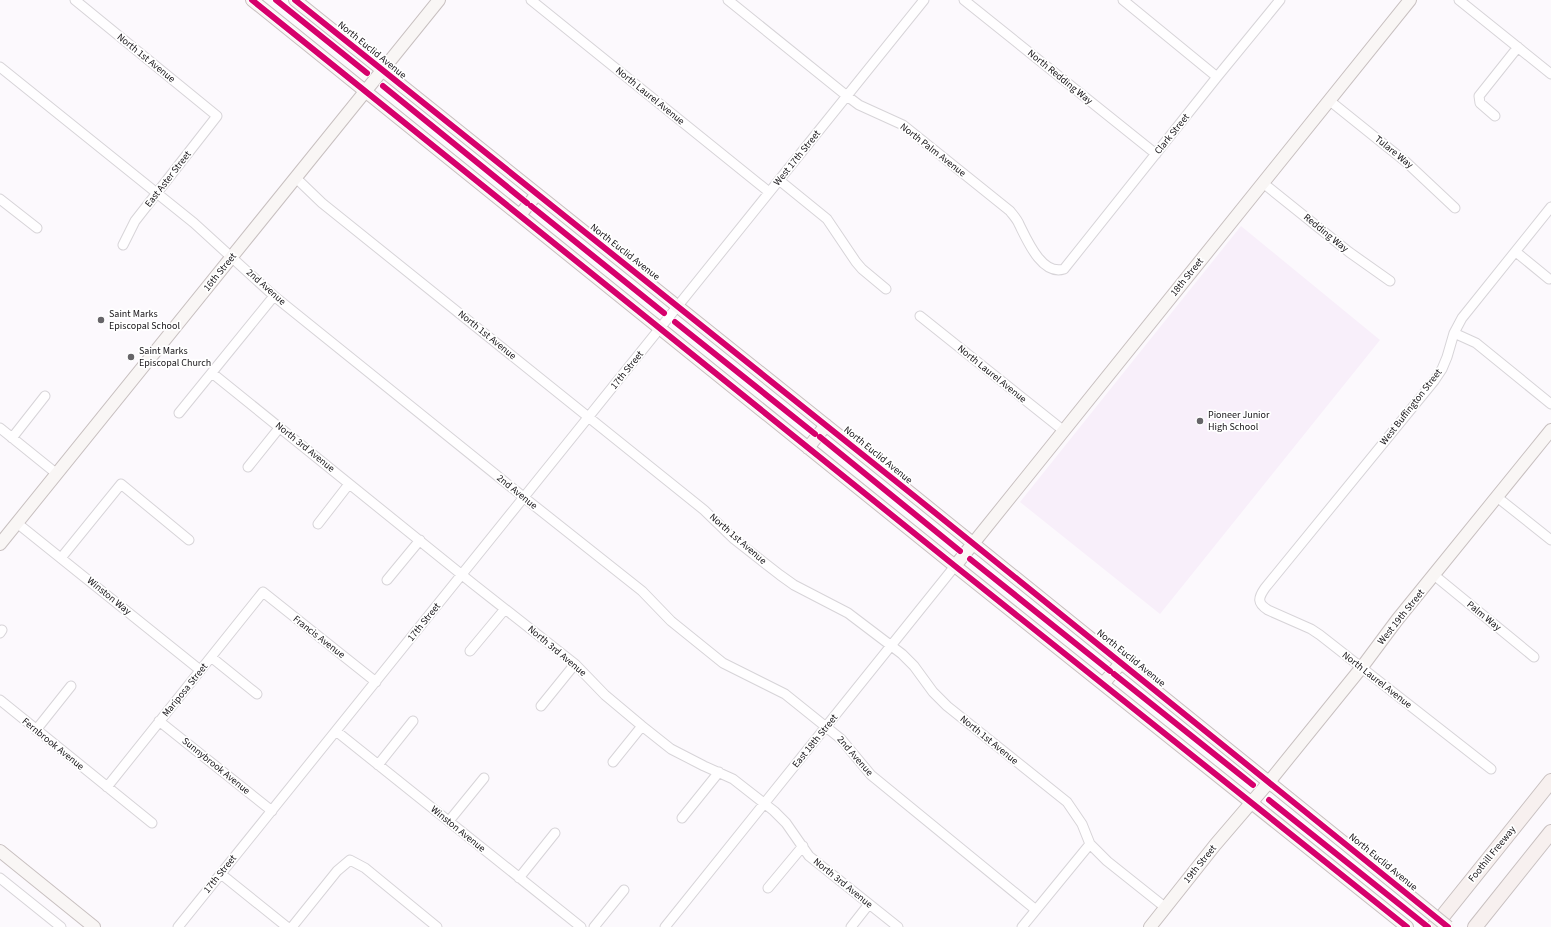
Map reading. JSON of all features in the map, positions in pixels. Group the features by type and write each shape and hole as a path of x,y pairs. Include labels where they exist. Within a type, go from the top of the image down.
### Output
{"highway":[{"name":"Foothill Freeway","path":"1434,927 1551,781"},
{"path":"1475,927 1551,832"}],"main road":[{"path":"252,0 955,566 1407,927"},
{"name":"North Euclid Avenue","path":"295,0 826,425 1448,927"},
{"name":"16th Street","path":"0,544 439,0"},
{"name":"18th Street","path":"964,555 1410,0"},
{"path":"520,215 537,194"},
{"path":"808,448 826,425"},
{"name":"West 19th Street","path":"1251,803 1362,667 1397,620 1551,430"},
{"name":"East 18th Street","path":"955,566 964,555"},
{"path":"1103,684 1121,663"},
{"name":"19th Street","path":"1150,927 1215,845 1251,803"},
{"path":"0,851 94,927"}],"street":[{"name":"North 1st Avenue","path":"75,0 217,116"},
{"name":"North Laurel Avenue","path":"531,0 769,192"},
{"name":"West 17th Street","path":"670,317 924,0"},
{"name":"North Redding Way","path":"964,0 1156,154"},
{"path":"1123,0 1217,77"},
{"path":"1460,0 1551,74"},
{"name":"Clark Street","path":"1064,269 1277,1"},
{"name":"North Palm Avenue","path":"734,2 847,96 859,105 903,125 1010,210 1018,222 1027,243 1048,266 1053,270 1064,269"},
{"path":"1495,116 1480,103 1479,96 1518,47"},
{"name":"2nd Avenue","path":"0,67 157,192 194,223 274,296 524,498 642,591 671,621 723,663 786,694 841,738 870,776 1036,910"},
{"name":"Tulare Way","path":"1330,101 1406,162 1455,208"},
{"name":"East Aster Street","path":"123,245 135,221 217,116"},
{"name":"North 1st Avenue","path":"296,178 322,203 704,510 734,539 780,575 848,613 891,646 914,666 933,692 947,706 1067,802 1082,824 1090,844 1107,861 1166,908"},
{"path":"779,180 827,218 859,266 886,289"},
{"name":"Redding Way","path":"1263,183 1349,252 1390,281"},
{"path":"0,198 37,228"},
{"name":"West Buffington Street","path":"1259,600 1264,588 1434,380 1442,369 1454,333 1462,318 1551,207"},
{"path":"1516,252 1549,279"},
{"path":"179,413 274,296"},
{"name":"North Laurel Avenue","path":"920,316 1064,431"},
{"name":"17th Street","path":"178,927 670,317"},
{"path":"1454,333 1476,343 1551,404"},
{"name":"North 3rd Avenue","path":"212,373 462,575 575,664 605,695 671,749 733,779 764,804 786,823 809,856 898,927"},
{"path":"12,438 45,396"},
{"path":"248,467 280,427"},
{"path":"0,428 57,474"},
{"path":"61,558 121,484 189,540"},
{"path":"318,524 349,484"},
{"path":"1497,497 1551,540"},
{"name":"Winston Way","path":"17,523 200,670"},
{"path":"387,580 420,540"},
{"name":"East 18th Street","path":"669,925 955,566"},
{"name":"Palm Way","path":"1434,575 1534,657"},
{"name":"Mariposa Street","path":"107,787 263,592"},
{"name":"Francis Avenue","path":"263,592 376,682"},
{"name":"North Laurel Avenue","path":"1259,600 1261,606 1311,629 1320,635 1491,769"},
{"path":"470,650 505,608"},
{"path":"211,657 257,694"},
{"path":"541,706 575,664"},
{"path":"36,730 71,686"},
{"name":"Fernbrook Avenue","path":"0,700 152,823"},
{"name":"Sunnybrook Avenue","path":"160,721 272,811"},
{"path":"378,765 414,721"},
{"path":"613,762 642,726"},
{"name":"Winston Avenue","path":"336,731 580,927"},
{"path":"682,818 719,772"},
{"path":"449,822 484,778"},
{"path":"519,878 554,833"},
{"path":"1022,927 1090,844"},
{"path":"768,888 803,846"},
{"path":"292,927 337,871 350,860 365,868 437,927"},
{"path":"221,874 287,927"},
{"path":"0,878 61,927"},
{"path":"594,927 624,890"},
{"path":"851,927 869,904"}],"shaded area":[{"name":"Pioneer Junior High School","path":"1241,226 1380,340 1160,614 1020,502"}],"cycle path":[{"path":"252,0 955,566 1407,927"},
{"path":"276,0 367,73"},
{"path":"295,0 918,499 1448,927"},
{"path":"383,86 527,203"},
{"path":"531,206 664,313"},
{"path":"675,322 815,434"},
{"path":"820,437 960,551"},
{"path":"970,559 1110,671"},
{"path":"1114,674 1253,785"},
{"path":"1269,800 1428,927"}],"place":[{"name":"Saint Marks Episcopal School","path":"101,320"},
{"name":"Saint Marks Episcopal Church","path":"131,357"},
{"name":"Pioneer Junior High School","path":"1200,421"}]}
